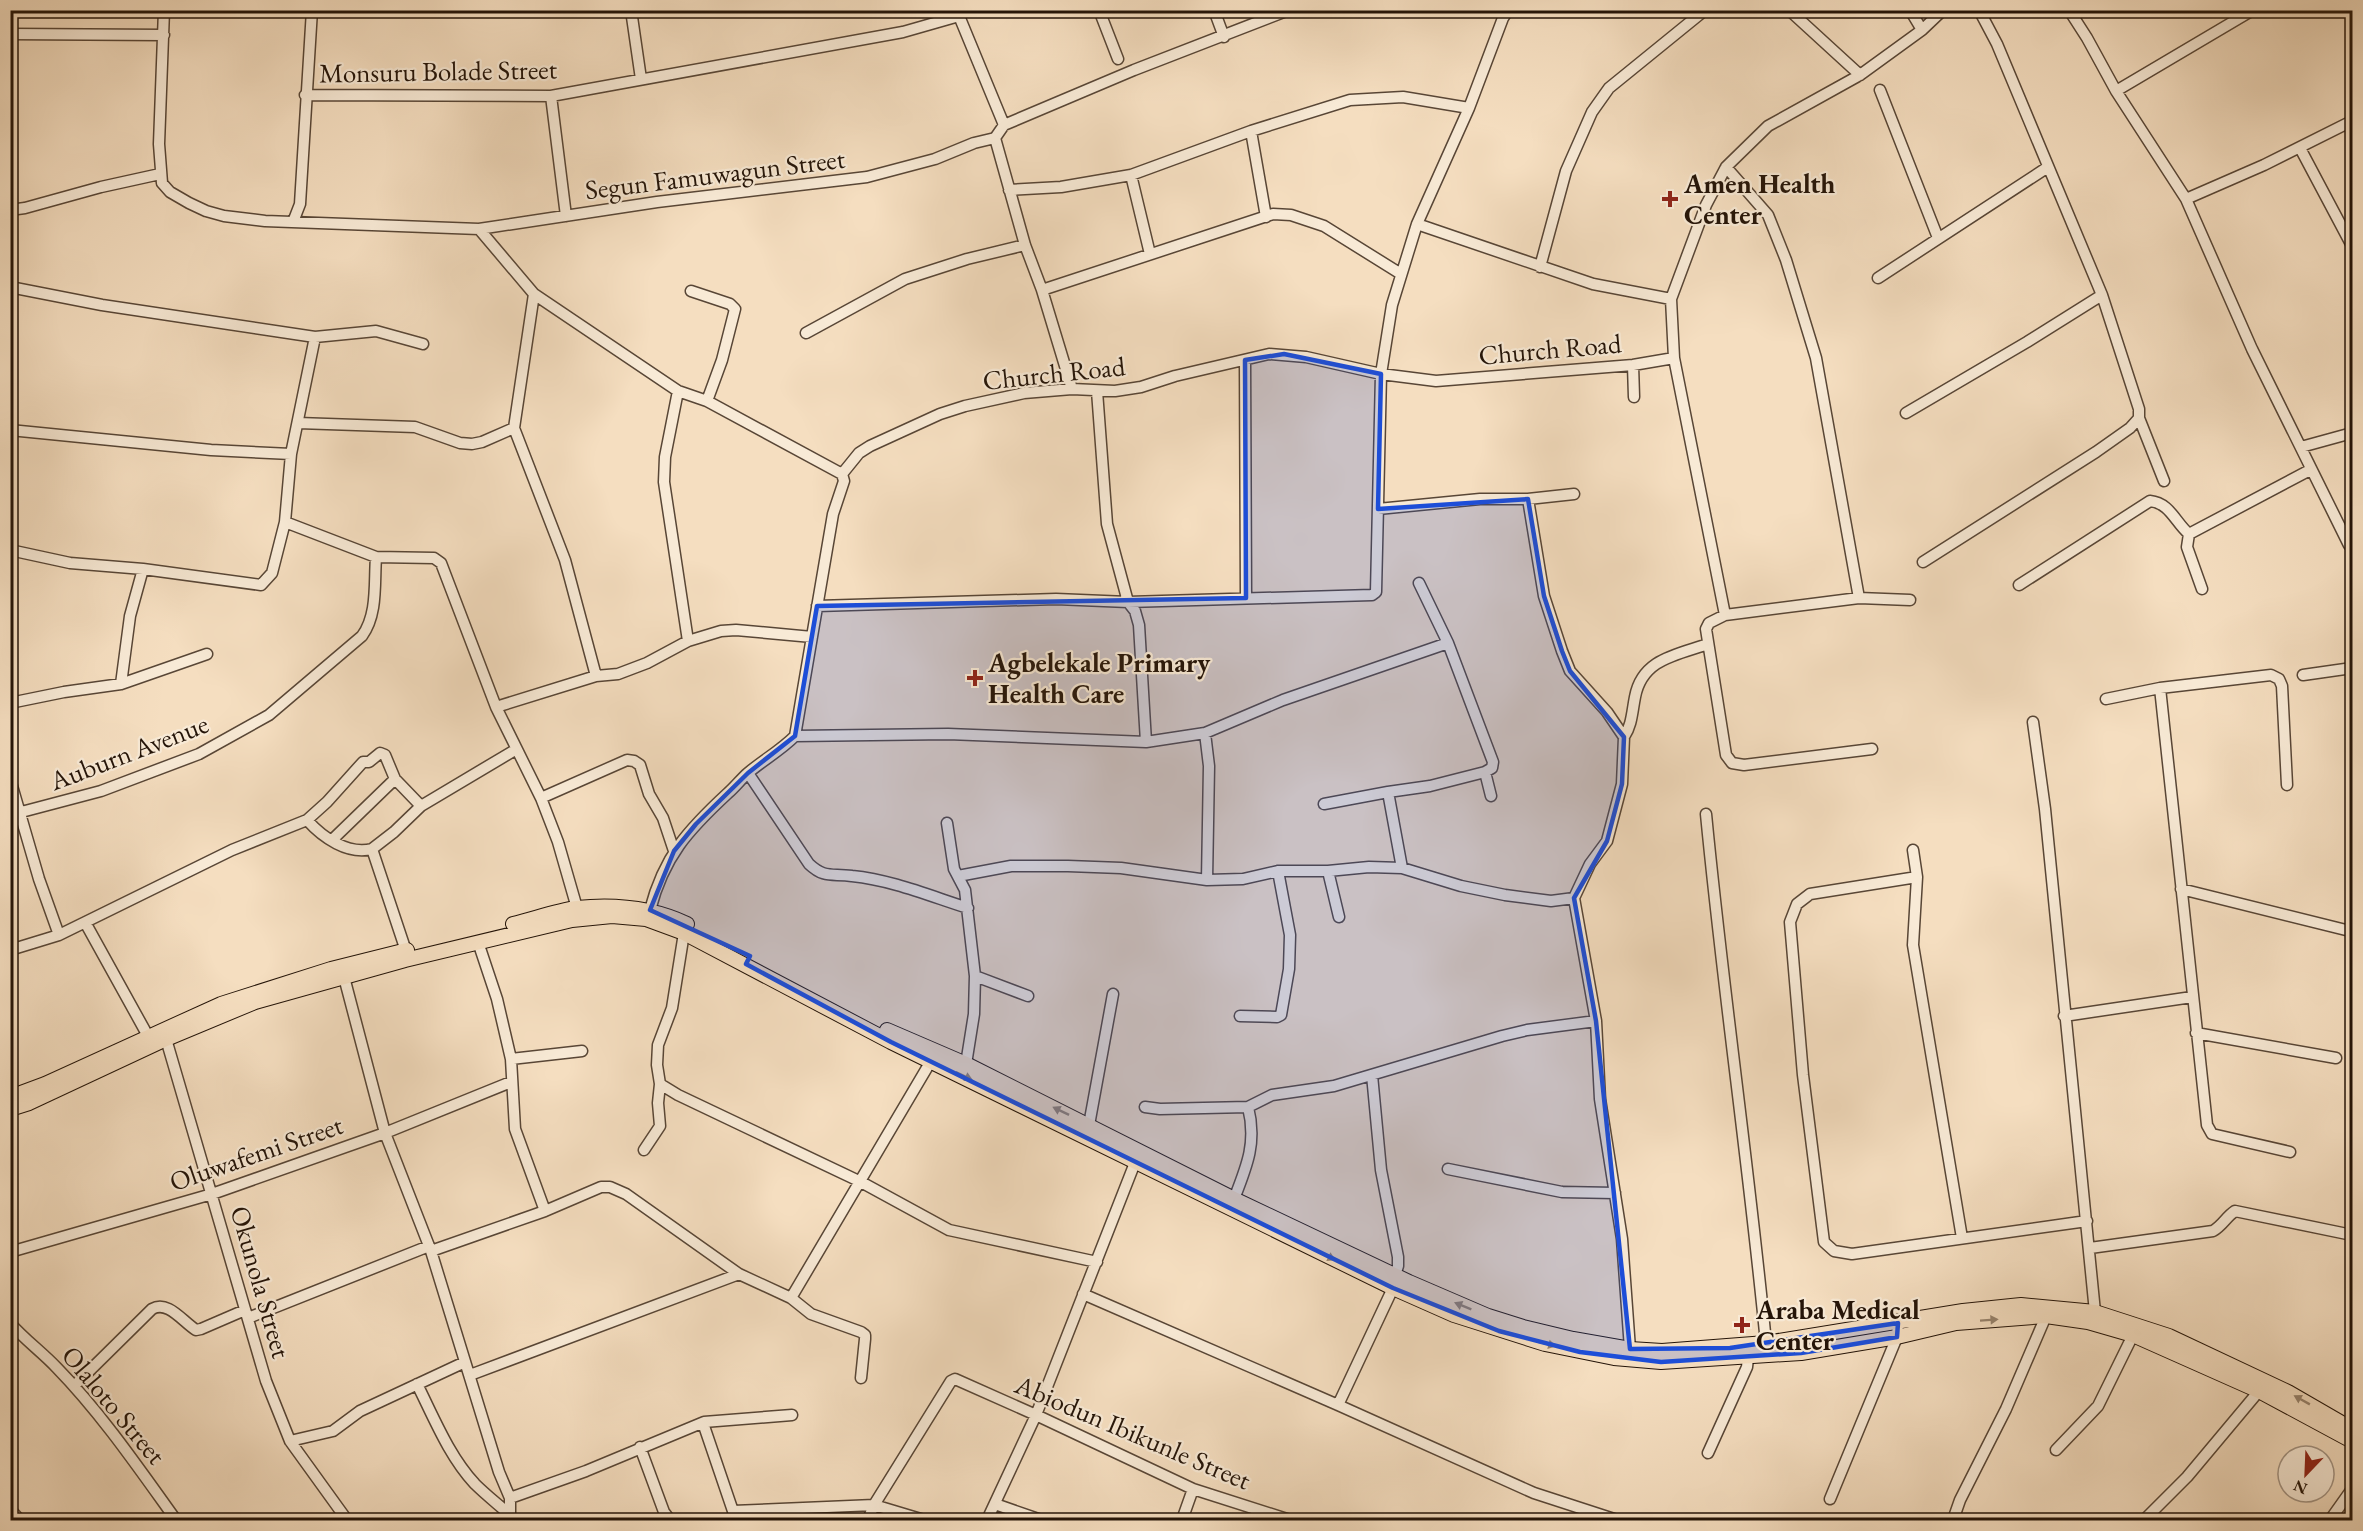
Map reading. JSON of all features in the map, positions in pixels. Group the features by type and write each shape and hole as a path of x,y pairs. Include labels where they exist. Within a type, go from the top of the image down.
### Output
{"main road":[{"path":"10,1109 29,1103 148,1036 221,1004 275,985 576,908 650,910 686,924 891,1042 1234,1199 1394,1281 1454,1315 1499,1331 1580,1352 1661,1362 1801,1353 1898,1330 1963,1311 2021,1305 2095,1312 2169,1336 2288,1392 2352,1429"},
{"path":"10,1097 79,1074 255,1002 344,977 478,942 590,917 646,919 748,960 895,1034 966,1064 1089,1125 1138,1156 1394,1281 1514,1324 1573,1339 1630,1349 1662,1351 1730,1348 1956,1323 2046,1316 2088,1322 2133,1335 2259,1391 2352,1441"}],"street":[{"path":"10,210 160,174 164,10"},
{"path":"293,222 300,204 312,10"},
{"path":"631,10 641,79"},
{"path":"1099,10 1118,59"},
{"path":"1214,10 1224,37"},
{"path":"1072,389 1042,290 1025,245 995,138 1004,125 1134,70 1224,37 1288,10"},
{"path":"817,606 1056,599 1128,602 1372,595 1376,592 1381,374 1392,305 1417,224 1469,108 1508,10"},
{"path":"1540,267 1566,171 1592,112 1610,88 1705,10"},
{"path":"1789,10 1860,75"},
{"path":"1910,10 1922,30"},
{"path":"1725,615 1674,358 1671,299 1706,205 1726,167 1768,126 1860,75 1922,30 1943,10"},
{"path":"1979,10 1997,44 2102,295 2139,409 2139,418 2164,481"},
{"path":"2069,10 2116,91 2186,199 2252,349 2349,545"},
{"path":"2116,91 2239,13 2253,10"},
{"path":"958,13 1004,125"},
{"name":"Monsuru Bolade Street","path":"305,95 551,96 903,32 958,13"},
{"path":"10,34 164,35"},
{"path":"1880,90 1938,238"},
{"path":"551,96 566,216"},
{"path":"1009,190 1061,187 1131,175 1251,131 1350,100 1403,97 1469,108"},
{"path":"2186,199 2300,148 2352,121"},
{"path":"1251,131 1266,216"},
{"name":"Segun Famuwagun Street","path":"160,174 162,183 170,192 206,211 255,220 479,229 657,202 867,177 935,159 974,143 995,138"},
{"path":"2300,148 2350,234 2352,246"},
{"path":"1878,278 2048,166"},
{"path":"1726,167 1768,215 1786,260 1816,358 1859,598"},
{"path":"1131,175 1150,254"},
{"path":"1042,290 1273,214 1291,215 1324,226 1401,274"},
{"path":"1417,224 1593,284 1671,299"},
{"path":"479,229 534,294 678,391 707,401 842,474 844,481 833,514 795,736 783,748 748,773 696,824 674,851 657,883 650,910"},
{"path":"806,333 905,279 967,258 1025,245"},
{"path":"10,287 102,305 315,337 376,331 423,344"},
{"path":"691,291 730,304 735,309 722,360 707,401"},
{"path":"534,294 514,428 565,560 596,676"},
{"path":"1906,413 2102,295"},
{"path":"10,550 70,563 143,569 261,585 272,573 285,522 291,454 315,337"},
{"name":"Church Road","path":"842,474 859,453 940,414 965,406 1012,395 1072,389 1097,391 1141,387 1175,376 1269,354 1284,354 1381,374 1436,381 1632,365 1674,358"},
{"path":"1245,360 1246,598"},
{"path":"1632,365 1634,397"},
{"path":"678,391 665,457 664,482 688,641"},
{"path":"1097,391 1107,524 1128,602 1135,611 1139,625 1146,742"},
{"path":"1923,562 2096,452 2130,428 2139,418"},
{"path":"298,423 415,427 460,443 472,444 514,428"},
{"path":"10,430 211,450 291,454"},
{"path":"2301,447 2352,433"},
{"path":"2189,534 2310,470"},
{"path":"1378,509 1480,499 1574,494"},
{"path":"1528,498 1544,596 1570,671 1607,712 1624,737"},
{"path":"2019,585 2150,501 2158,502 2166,507 2189,534 2187,547 2202,589"},
{"path":"285,522 376,557 434,558 441,563 496,707 515,750 541,798 558,842 576,908"},
{"name":"Auburn Avenue","path":"15,815 85,796 186,760 268,715 362,636 369,626 376,557"},
{"path":"121,684 130,616 143,569"},
{"path":"1324,804 1430,786 1485,772 1492,768 1493,762 1448,644 1419,583"},
{"path":"1872,749 1744,765 1732,763 1726,755 1706,629 1709,623 1725,615 1859,598 1910,600"},
{"path":"496,707 596,676 618,674 647,663 688,641 722,631 736,630 812,637"},
{"path":"795,736 948,734 1146,742 1205,732 1283,700 1448,644"},
{"path":"1630,1349 1622,1239 1600,1099 1596,1021 1574,898 1590,864 1607,842 1614,821 1622,784 1624,737 1630,727 1637,685 1653,664 1708,644"},
{"path":"10,703 54,693 121,684 207,654"},
{"path":"2303,675 2352,668"},
{"path":"2106,699 2160,688 2271,675 2279,678 2282,686 2287,785"},
{"path":"2160,688 2207,1125 2212,1134 2290,1152"},
{"path":"2033,722 2045,809 2095,1312"},
{"path":"1205,732 1209,766 1207,879"},
{"path":"307,820 332,840 350,850 360,852 372,849 421,806 515,750"},
{"path":"10,950 86,924 232,850 307,820 327,802 363,762 369,762 380,753 385,755 395,779 421,806"},
{"path":"541,798 627,760 634,761 640,765 649,794 663,818 674,851"},
{"path":"1485,772 1491,796"},
{"path":"748,773 809,864 818,872 828,876 869,878 968,908"},
{"path":"10,779 15,815 59,935"},
{"path":"332,840 395,779"},
{"path":"1388,792 1402,868"},
{"path":"1706,814 1734,1076 1751,1193 1766,1343"},
{"path":"946,823 954,869 965,890 975,976 974,1014 966,1064"},
{"path":"372,849 406,951"},
{"path":"1913,850 1917,877 1913,945 1962,1238"},
{"path":"958,876 1011,866 1121,868 1207,879 1243,879 1278,871 1402,868 1461,886 1505,895 1551,901 1574,898"},
{"path":"1240,1017 1277,1017 1281,1015 1289,969 1290,935 1278,871"},
{"path":"1328,871 1340,917"},
{"path":"1917,877 1810,894 1797,904 1790,922 1804,1086 1824,1242 1834,1251 1852,1254 2087,1221"},
{"path":"2181,889 2350,931"},
{"path":"86,924 148,1036"},
{"path":"644,1150 660,1126 658,1045 672,1008 684,933"},
{"path":"478,942 496,999 511,1059 515,1129 545,1211"},
{"path":"975,976 1028,996"},
{"path":"344,977 385,1133 430,1249 500,1472 510,1497 512,1518"},
{"path":"1089,1125 1113,994"},
{"path":"2064,1016 2192,998"},
{"path":"1145,1107 1160,1109 1248,1107 1272,1095 1317,1090 1519,1032 1596,1021"},
{"path":"2196,1033 2336,1058"},
{"name":"Okunola Street","path":"166,1039 266,1382 290,1441 347,1521"},
{"path":"511,1059 582,1051"},
{"path":"791,1298 931,1061"},
{"path":"1338,1405 1394,1281 1398,1266 1381,1170 1372,1075"},
{"name":"Oluwafemi Street","path":"10,1252 212,1194 385,1133 511,1082"},
{"path":"660,1084 678,1095 861,1182 949,1230 1097,1262"},
{"path":"1234,1199 1248,1163 1253,1128 1248,1107"},
{"path":"987,1521 1036,1415 1138,1156"},
{"path":"1448,1169 1562,1192 1615,1193"},
{"path":"74,1386 152,1309 159,1305 166,1306 196,1330 201,1329 545,1211 601,1188 610,1187 626,1194 739,1274 791,1298 811,1314 865,1335 861,1378"},
{"path":"2352,1188 2352,1206"},
{"path":"2090,1248 2213,1231 2223,1226 2228,1216 2235,1210 2352,1235"},
{"path":"470,1375 739,1274"},
{"path":"1083,1294 1534,1493 1617,1521"},
{"path":"1953,1521 1960,1500 2006,1409 2046,1316"},
{"name":"Olaloto Street","path":"10,1323 74,1386 135,1463 176,1521"},
{"path":"1830,1499 1898,1330"},
{"path":"2056,1450 2098,1406 2133,1335"},
{"path":"1708,1453 1747,1367 1748,1358"},
{"path":"290,1441 333,1431 360,1411 465,1362"},
{"name":"Abiodun Ibikunle Street","path":"874,1505 951,1382 959,1380 1193,1489 1290,1521"},
{"path":"417,1384 445,1441 466,1473 512,1518"},
{"path":"2144,1521 2187,1477 2259,1391"},
{"path":"510,1497 586,1471 703,1423 737,1418 792,1415"},
{"path":"703,1423 734,1516 874,1505 924,1521"},
{"path":"640,1447 664,1512 670,1521"},
{"path":"1182,1521 1193,1489"},
{"path":"2330,1521 2352,1489"},
{"path":"995,1504 1041,1521"},
{"path":"868,1521 874,1505"},
{"path":"10,1509 20,1521"}],"highlighted area":[{"path":"1284,354 1381,374 1378,509 1528,499 1544,596 1570,671 1624,737 1622,784 1607,841 1574,898 1596,1021 1630,1349 1730,1348 1898,1323 1897,1337 1801,1353 1661,1362 1580,1352 1499,1331 1393,1288 891,1042 746,964 750,956 650,910 674,851 696,824 748,773 795,736 817,606 1246,598 1245,360"}],"place":[{"name":"Amen Health Center","path":"1670,199"},
{"name":"Agbelekale Primary Health Care","path":"975,678"},
{"name":"Araba Medical Center","path":"1742,1325"}]}
